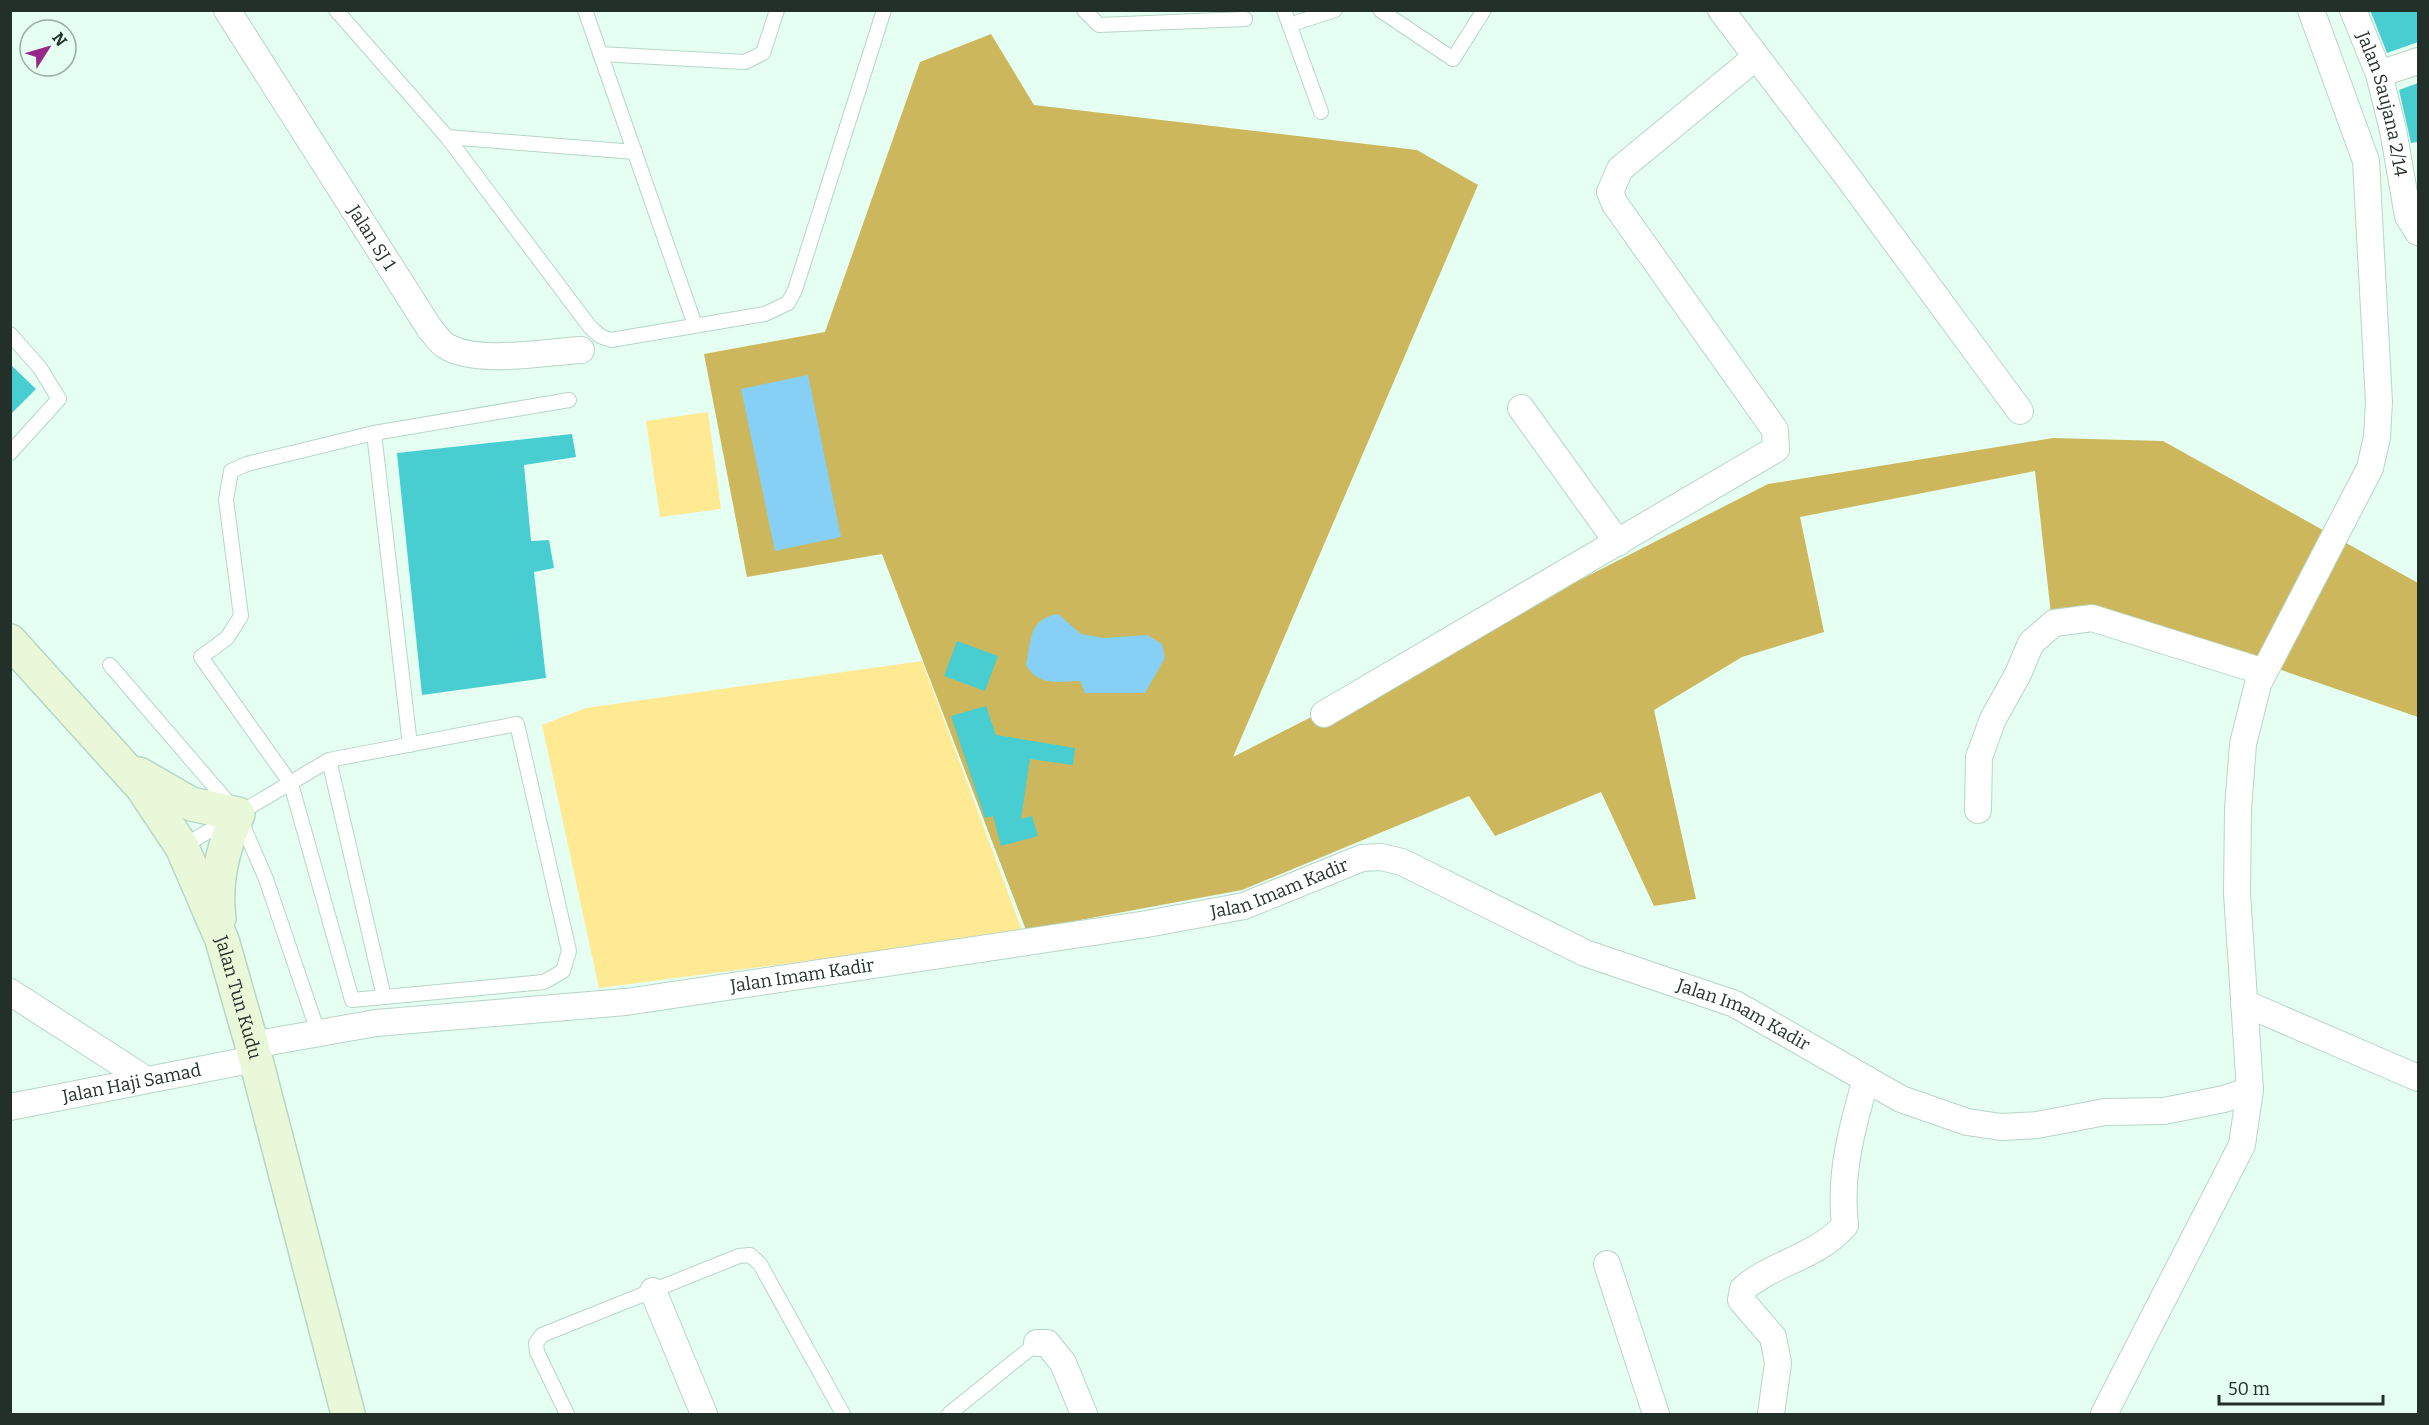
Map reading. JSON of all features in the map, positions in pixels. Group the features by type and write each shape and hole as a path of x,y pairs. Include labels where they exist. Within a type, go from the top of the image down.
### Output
{"main road":[{"name":"Jalan Tun Kudu","path":"10,641 142,787 182,847 222,940 254,1052 348,1414"},
{"path":"114,754 166,792 191,804 238,814 225,845 219,879 218,909 222,940"}],"street":[{"name":"Jalan SJ 1","path":"227,10 430,329 443,345 460,353 481,356 581,350"},
{"path":"1721,10 1847,176 2019,411"},
{"path":"2104,1414 2238,1155 2249,1116 2250,1090 2236,893 2238,809 2243,744 2258,684 2370,468 2377,436 2379,402 2366,161 2311,10"},
{"name":"Jalan Saujana 2/14","path":"2354,10 2379,74 2413,224"},
{"path":"1324,714 1773,453 1777,446 1775,430 1615,204 1610,192 1620,169 1756,57"},
{"path":"2379,74 2418,61"},
{"path":"2371,245 2413,224"},
{"path":"1521,408 1618,543"},
{"path":"1978,810 1979,757 1994,719 2018,674 2031,643 2054,623 2092,618 2264,672"},
{"name":"Jalan Imam Kadir","path":"254,1052 318,1032 376,1023 626,1002 1147,924 1244,906 1362,858 1381,857 1402,862 1585,953 1735,1004 1901,1099 1967,1122 2001,1127 2037,1125 2105,1112 2164,1111 2224,1099 2250,1090"},
{"path":"10,992 145,1079"},
{"path":"2244,1003 2418,1078"},
{"name":"Jalan Haji Samad","path":"10,1107 145,1079 254,1052"},
{"path":"1771,1414 1778,1363 1773,1337 1741,1300 1743,1289 1759,1275 1833,1240 1845,1225 1842,1198 1848,1145 1866,1079"},
{"path":"1608,1264 1656,1414"},
{"path":"652,1291 704,1414"},
{"path":"1037,1343 1047,1343 1063,1363 1084,1414"}],"lane":[{"path":"336,10 447,137 600,336 611,340 765,314 788,303 792,297 884,10"},
{"path":"585,10 695,325"},
{"path":"600,54 745,62 763,53 777,10"},
{"path":"1084,10 1098,25 1196,16 1245,19"},
{"path":"1284,10 1321,112"},
{"path":"1289,25 1335,10"},
{"path":"1380,10 1453,59 1484,10"},
{"path":"447,137 635,152"},
{"path":"10,334 40,368 59,399 10,453"},
{"path":"182,847 291,784 329,760 517,724 569,951 563,971 544,982 352,1000 291,784 201,657 227,638 241,616 226,500 231,471 257,461 374,433 569,400"},
{"path":"374,433 410,745"},
{"path":"110,665 238,814 266,879 318,1032"},
{"path":"329,760 384,997"},
{"path":"567,1414 537,1352 536,1343 542,1335 739,1256 750,1256 760,1264 843,1414"},
{"path":"949,1414 1037,1343"}],"shaded area":[{"path":"991,34 1034,105 1417,150 1478,185 1233,757 1768,484 2053,438 2163,441 2418,583 2418,717 2095,606 2051,614 2035,471 1800,517 1824,632 1742,657 1654,710 1696,899 1654,906 1601,792 1495,836 1469,796 1242,890 1026,930 882,554 747,577 704,354 825,332 920,62"},
{"path":"708,412 721,509 660,517 646,421"},
{"path":"922,661 1023,933 599,988 542,725 586,708"}],"water":[{"path":"808,375 841,537 775,551 741,389"},
{"path":"1058,614 1081,634 1104,638 1147,635 1162,644 1165,658 1145,693 1085,693 1080,681 1043,680 1031,672 1026,665 1033,632 1041,621"}],"building":[{"path":"2370,10 2418,10 2418,42 2387,53"},
{"path":"2418,83 2418,142 2411,143 2399,90"},
{"path":"10,364 36,389 10,415"},
{"path":"572,434 576,457 524,465 531,541 549,540 554,568 534,572 546,678 422,695 397,453"},
{"path":"957,641 998,656 985,691 944,676"},
{"path":"986,706 996,735 1075,748 1073,765 1030,759 1021,819 1032,816 1038,836 1001,846 993,816 985,818 951,716"}]}
